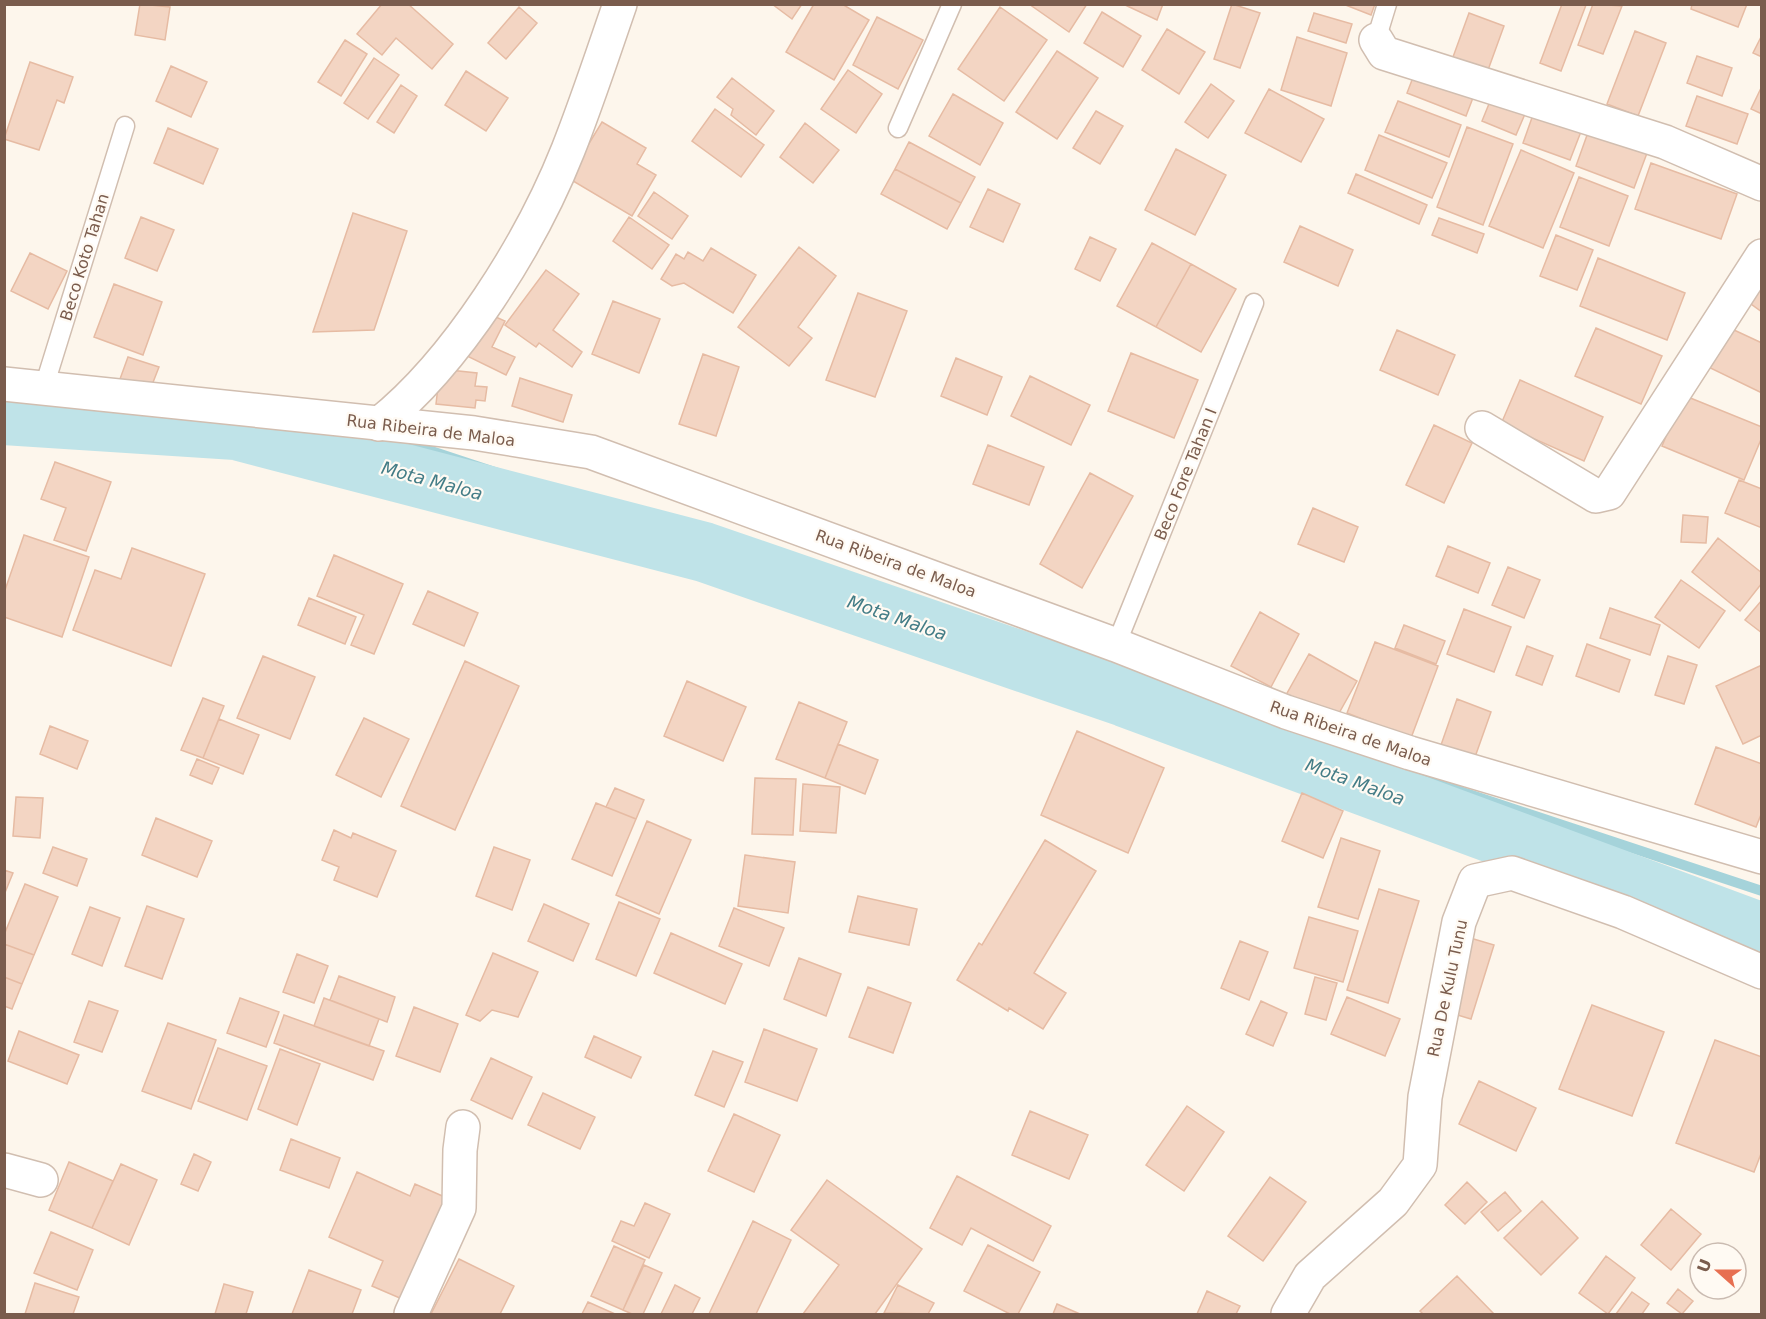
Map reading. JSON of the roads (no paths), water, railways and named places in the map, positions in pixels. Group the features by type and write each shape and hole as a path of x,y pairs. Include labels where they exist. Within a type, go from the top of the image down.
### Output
{"street":[{"path":"379,424 409,400 452,350 520,247 567,152 620,4"},
{"path":"1376,40 1384,53 1665,142 1761,184"},
{"path":"1482,428 1596,496 1608,493 1761,256"},
{"name":"Rua Ribeira de Maloa","path":"4,384 474,433 591,452 1116,645 1286,712 1398,750 1761,857"},
{"name":"Rua De Kulu Tunu","path":"1288,1314 1310,1276 1393,1202 1420,1166 1425,1097 1456,933 1475,881 1512,873 1623,912 1761,972"},
{"path":"411,1314 459,1208 460,1150 463,1127"},
{"path":"4,1170 41,1180"}],"lane":[{"path":"898,128 952,4"},
{"path":"1376,40 1387,4"},
{"name":"Beco Koto Tahan","path":"44,387 125,126"},
{"name":"Beco Fore Tahan I","path":"1116,645 1254,303"}],"waterway":[{"name":"Mota Maloa","path":"4,415 236,430 704,552 1125,697 1762,933"},
{"path":"392,438 1762,891"}]}
